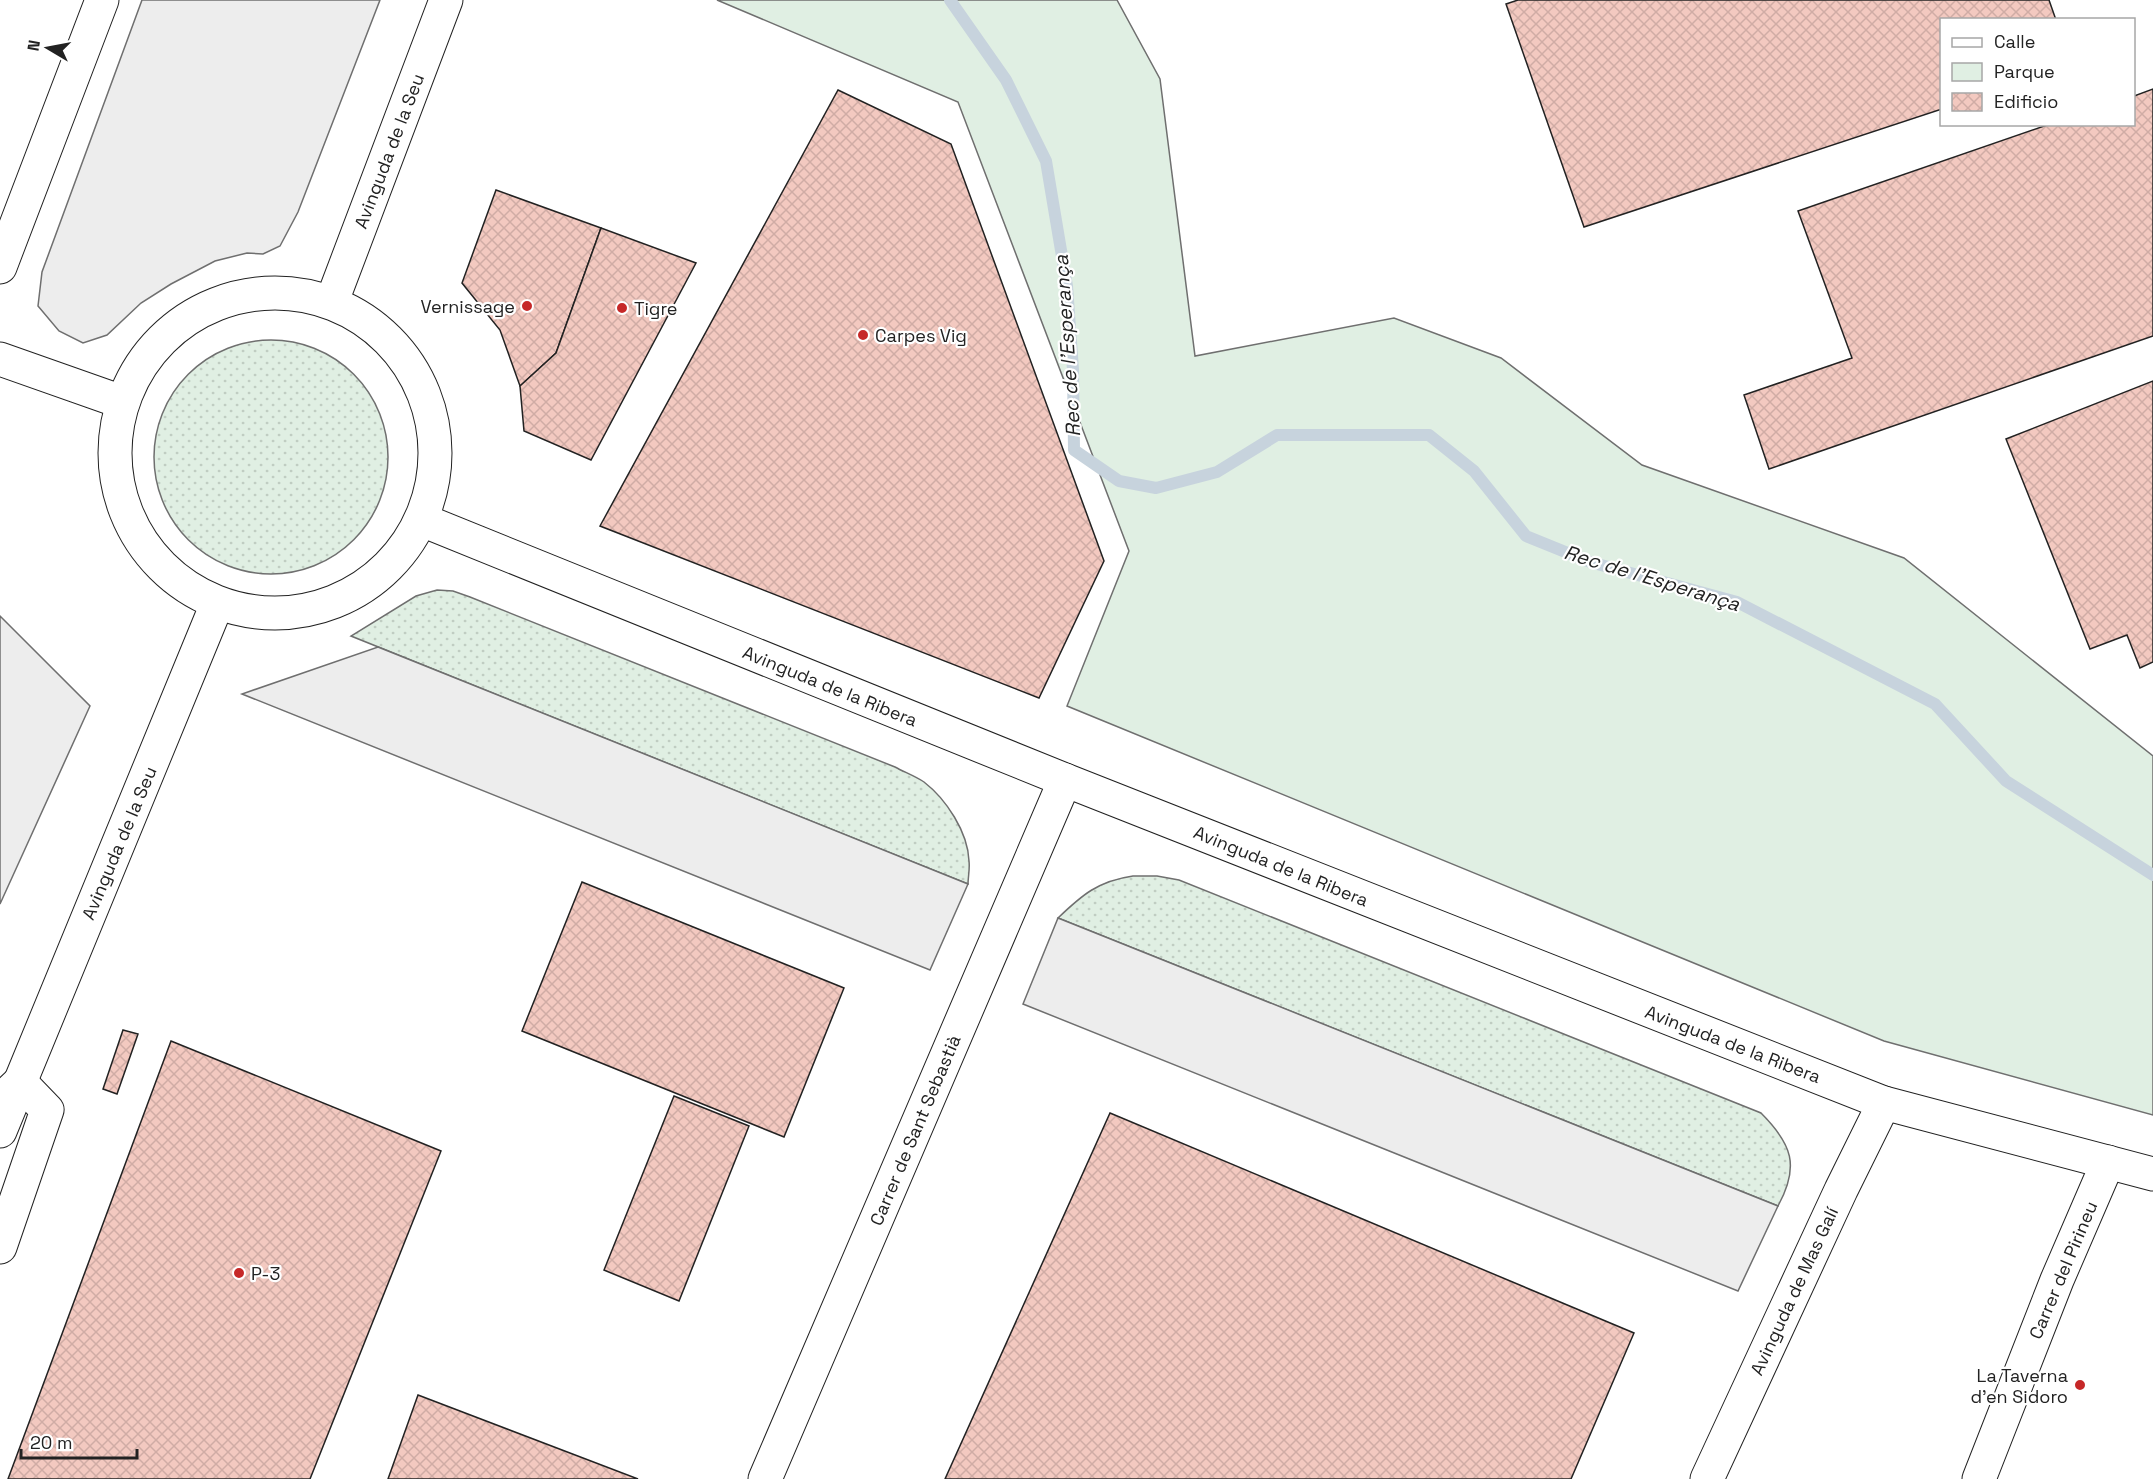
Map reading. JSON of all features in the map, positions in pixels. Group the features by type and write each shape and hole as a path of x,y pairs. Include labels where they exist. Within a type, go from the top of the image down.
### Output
{"street":[{"path":"0,267 102,0"},
{"name":"Avinguda de la Seu","path":"332,301 446,0"},
{"path":"272,291 332,301 377,327 411,366 431,413 435,465 422,520 389,567 338,602 277,615 217,604 162,569 125,515 112,452 122,402 161,337 212,303 272,291"},
{"path":"0,359 122,402"},
{"name":"Avinguda de la Ribera","path":"422,520 1065,780 1884,1103 2153,1174"},
{"name":"Avinguda de la Seu","path":"0,1131 10,1091 217,604"},
{"name":"Carrer de Sant Sebastià","path":"765,1479 1065,780"},
{"path":"0,1247 47,1110 10,1091"},
{"name":"Avinguda de Mas Galí","path":"1707,1479 1841,1190 1884,1103"},
{"name":"Carrer del Pirineu","path":"1979,1479 2057,1280 2108,1162"}],"green space":[{"path":"717,0 1117,0 1160,79 1195,356 1394,318 1501,358 1642,465 1904,558 2153,756 2153,1115 1884,1041 1067,706 1129,551 958,102"},
{"path":"271,340 294,342 316,349 336,360 354,374 368,392 379,412 386,434 388,457 386,480 379,502 368,522 354,540 336,554 316,565 294,572 271,574 248,572 226,565 206,554 188,540 174,522 163,502 156,480 154,457 156,434 163,412 174,392 188,374 206,360 226,349 248,342"},
{"path":"437,590 453,591 470,597 895,767 917,778 940,797 960,828 968,850 968,884 351,636 416,596"},
{"path":"1133,876 1157,876 1179,880 1761,1113 1772,1124 1786,1146 1790,1167 1785,1192 1778,1206 1058,918 1091,890 1110,881"}],"shaded area":[{"path":"142,0 380,0 298,212 280,246 263,254 247,253 215,261 141,303 107,335 83,343 59,331 38,306 42,272"},
{"path":"0,616 90,706 0,904"},
{"path":"378,647 968,884 930,970 242,694"},
{"path":"1058,918 1778,1206 1738,1291 1023,1004"}],"building":[{"path":"1518,0 2049,0 2055,18 1940,18 1940,110 1584,227 1506,4"},
{"path":"2153,89 2153,336 1769,469 1744,395 1852,358 1798,211 2044,126 2135,126 2135,96"},
{"name":"Carpes Vig","path":"838,90 951,144 1104,561 1039,698 600,526"},
{"name":"Vernissage","path":"496,190 601,228 556,353 520,386 500,330 462,283"},
{"name":"Tigre","path":"601,228 696,263 591,460 524,431 520,386 556,353"},
{"path":"2153,381 2153,662 2140,668 2127,635 2090,649 2006,439"},
{"path":"582,882 844,988 784,1137 522,1031"},
{"path":"123,1030 138,1034 117,1094 103,1089"},
{"name":"P-3","path":"171,1041 441,1151 310,1479 8,1479"},
{"path":"674,1096 749,1126 679,1301 604,1270"},
{"path":"1110,1113 1634,1333 1571,1479 945,1479"},
{"path":"418,1395 638,1479 388,1479"}],"waterway":[{"name":"Rec de l'Esperança","path":"950,0 1006,80 1046,161 1067,286 1073,370 1074,450 1119,481 1156,488 1217,472 1277,435 1429,435 1474,471 1526,536 1590,562 1737,602 1935,704 2006,781 2153,875"}],"place":[{"name":"Vernissage","path":"527,306"},
{"name":"Tigre","path":"622,308"},
{"name":"Carpes Vig","path":"863,335"},
{"name":"P-3","path":"239,1273"},
{"name":"La Taverna d'en Sidoro","path":"2080,1385"}]}
